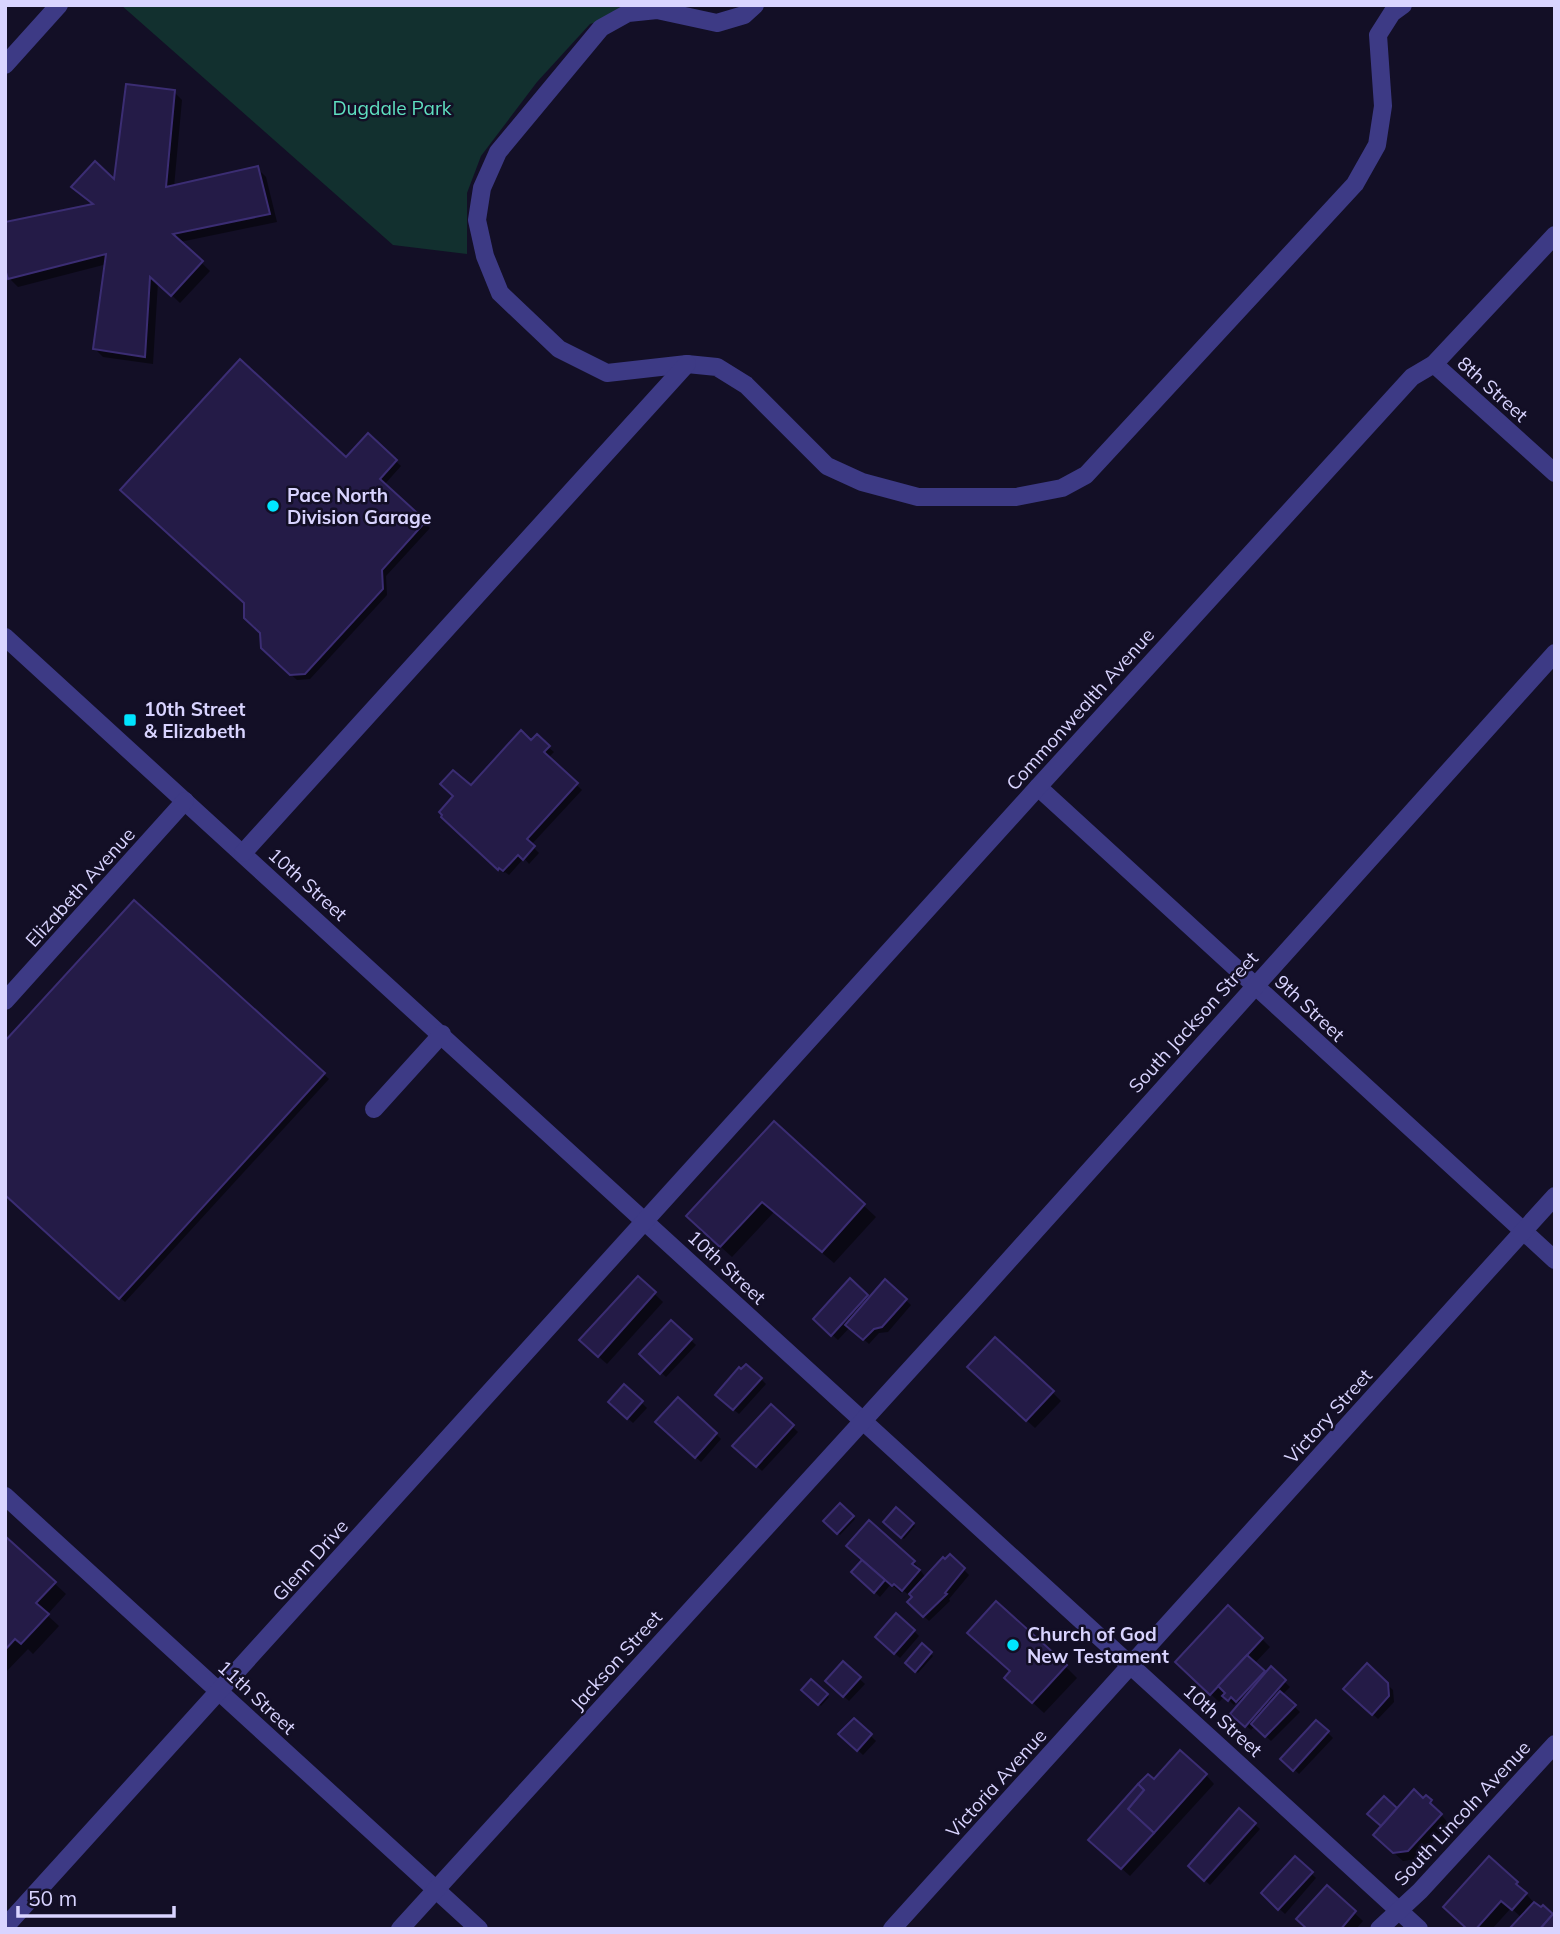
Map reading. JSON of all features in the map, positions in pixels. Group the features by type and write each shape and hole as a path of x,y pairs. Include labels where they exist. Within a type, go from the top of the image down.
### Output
{"street":[{"path":"755,5 744,15 717,23 657,10 628,13 601,28 498,152 482,188 477,220 485,256 499,293 559,349 607,373 687,364 717,367 746,385 827,466 862,482 918,497 1016,496 1062,488 1086,475 1355,184 1377,145 1383,107 1378,35 1392,13 1403,5"},
{"path":"5,65 58,6"},
{"name":"Commonwealth Avenue","path":"646,1221 1412,377 1434,364 1555,234"},
{"path":"243,853 687,364"},
{"name":"8th Street","path":"1434,364 1555,473"},
{"name":"10th Street","path":"5,637 1419,1929"},
{"name":"South Jackson Street","path":"864,1420 1555,653"},
{"name":"9th Street","path":"1038,787 1555,1260"},
{"name":"Elizabeth Avenue","path":"5,1001 185,800"},
{"path":"374,1109 442,1034"},
{"name":"Victory Street","path":"1132,1665 1555,1196"},
{"name":"Glenn Drive","path":"5,1927 646,1221"},
{"name":"Jackson Street","path":"400,1929 864,1420"},
{"name":"11th Street","path":"5,1496 479,1929"},
{"name":"Victoria Avenue","path":"892,1929 1132,1665"},
{"name":"South Lincoln Avenue","path":"1379,1929 1420,1891 1555,1744"}],"green space":[{"name":"Dugdale Park","path":"121,5 652,5 590,24 537,82 481,156 467,193 467,254 393,245"}],"building":[{"path":"126,84 175,90 166,187 258,166 270,214 173,234 203,261 171,296 150,277 145,357 93,349 106,254 8,279 5,269 5,222 93,204 71,187 95,161 114,179"},
{"name":"Pace North Division Garage","path":"240,359 346,457 368,433 397,460 380,479 426,521 382,570 383,589 305,674 290,675 261,648 260,633 244,618 244,603 120,490"},
{"path":"521,730 531,740 537,734 550,746 544,752 578,783 527,839 535,846 523,860 518,855 503,871 499,868 498,870 441,817 439,812 453,796 440,784 453,770 471,785"},
{"path":"134,900 325,1073 119,1299 5,1195 5,1041"},
{"path":"774,1121 865,1204 822,1252 762,1202 720,1247 686,1216"},
{"path":"638,1276 656,1292 598,1357 579,1340"},
{"path":"850,1278 868,1295 831,1336 813,1319"},
{"path":"885,1279 907,1299 882,1327 874,1329 863,1340 845,1325"},
{"path":"671,1320 692,1339 660,1374 639,1354"},
{"path":"995,1337 1054,1391 1026,1421 967,1367"},
{"path":"746,1364 762,1378 733,1410 715,1395 739,1367 741,1369"},
{"path":"624,1384 643,1401 627,1419 608,1402"},
{"path":"678,1397 717,1433 695,1458 655,1422"},
{"path":"771,1404 794,1425 756,1467 732,1446"},
{"path":"840,1503 854,1516 837,1534 823,1521"},
{"path":"896,1507 914,1523 901,1538 883,1522"},
{"path":"869,1520 915,1561 912,1564 920,1570 902,1591 894,1584 892,1586 846,1546"},
{"path":"5,1536 56,1582 36,1603 49,1614 21,1644 15,1639 5,1650"},
{"path":"950,1554 965,1568 945,1593 947,1594 923,1617 907,1602 912,1597 909,1594 943,1557 945,1559"},
{"path":"862,1560 885,1580 874,1593 851,1572"},
{"name":"Church of God New Testament","path":"996,1601 1067,1665 1032,1703 1004,1678 1010,1671 967,1633"},
{"path":"1228,1605 1263,1638 1210,1695 1175,1662"},
{"path":"896,1613 915,1630 894,1654 875,1637"},
{"path":"922,1643 932,1652 915,1672 905,1663"},
{"path":"1247,1655 1265,1671 1236,1702 1231,1697 1228,1701 1222,1696 1225,1693 1218,1686"},
{"path":"843,1661 861,1677 843,1697 825,1681"},
{"path":"1367,1663 1388,1683 1389,1696 1372,1715 1343,1689"},
{"path":"1271,1666 1286,1680 1245,1727 1230,1714"},
{"path":"811,1679 828,1694 818,1705 801,1690"},
{"path":"1280,1691 1296,1705 1265,1737 1251,1724"},
{"path":"854,1718 872,1734 857,1751 838,1734"},
{"path":"1316,1720 1329,1731 1293,1771 1280,1759"},
{"path":"1180,1750 1207,1774 1154,1833 1128,1809 1144,1790 1138,1784 1148,1774 1154,1779"},
{"path":"1138,1784 1144,1790 1128,1809 1154,1833 1121,1869 1088,1840"},
{"path":"1414,1789 1423,1798 1426,1795 1432,1800 1430,1803 1442,1814 1408,1851 1393,1853 1373,1835"},
{"path":"1384,1796 1397,1808 1381,1826 1367,1814"},
{"path":"1239,1808 1256,1823 1204,1881 1188,1866"},
{"path":"1295,1856 1313,1872 1278,1910 1261,1893"},
{"path":"1489,1856 1527,1893 1512,1910 1501,1901 1476,1929 1467,1929 1443,1907"},
{"path":"1327,1885 1356,1911 1341,1929 1307,1929 1296,1919"},
{"path":"1534,1902 1541,1907 1543,1905 1553,1914 1540,1929 1509,1929"},
{"path":"1555,1913 1555,1929 1540,1929 1553,1914"}],"place":[{"name":"Pace North Division Garage","path":"273,506"},
{"name":"10th Street & Elizabeth","path":"130,720"},
{"name":"Church of God New Testament","path":"1013,1645"}]}
